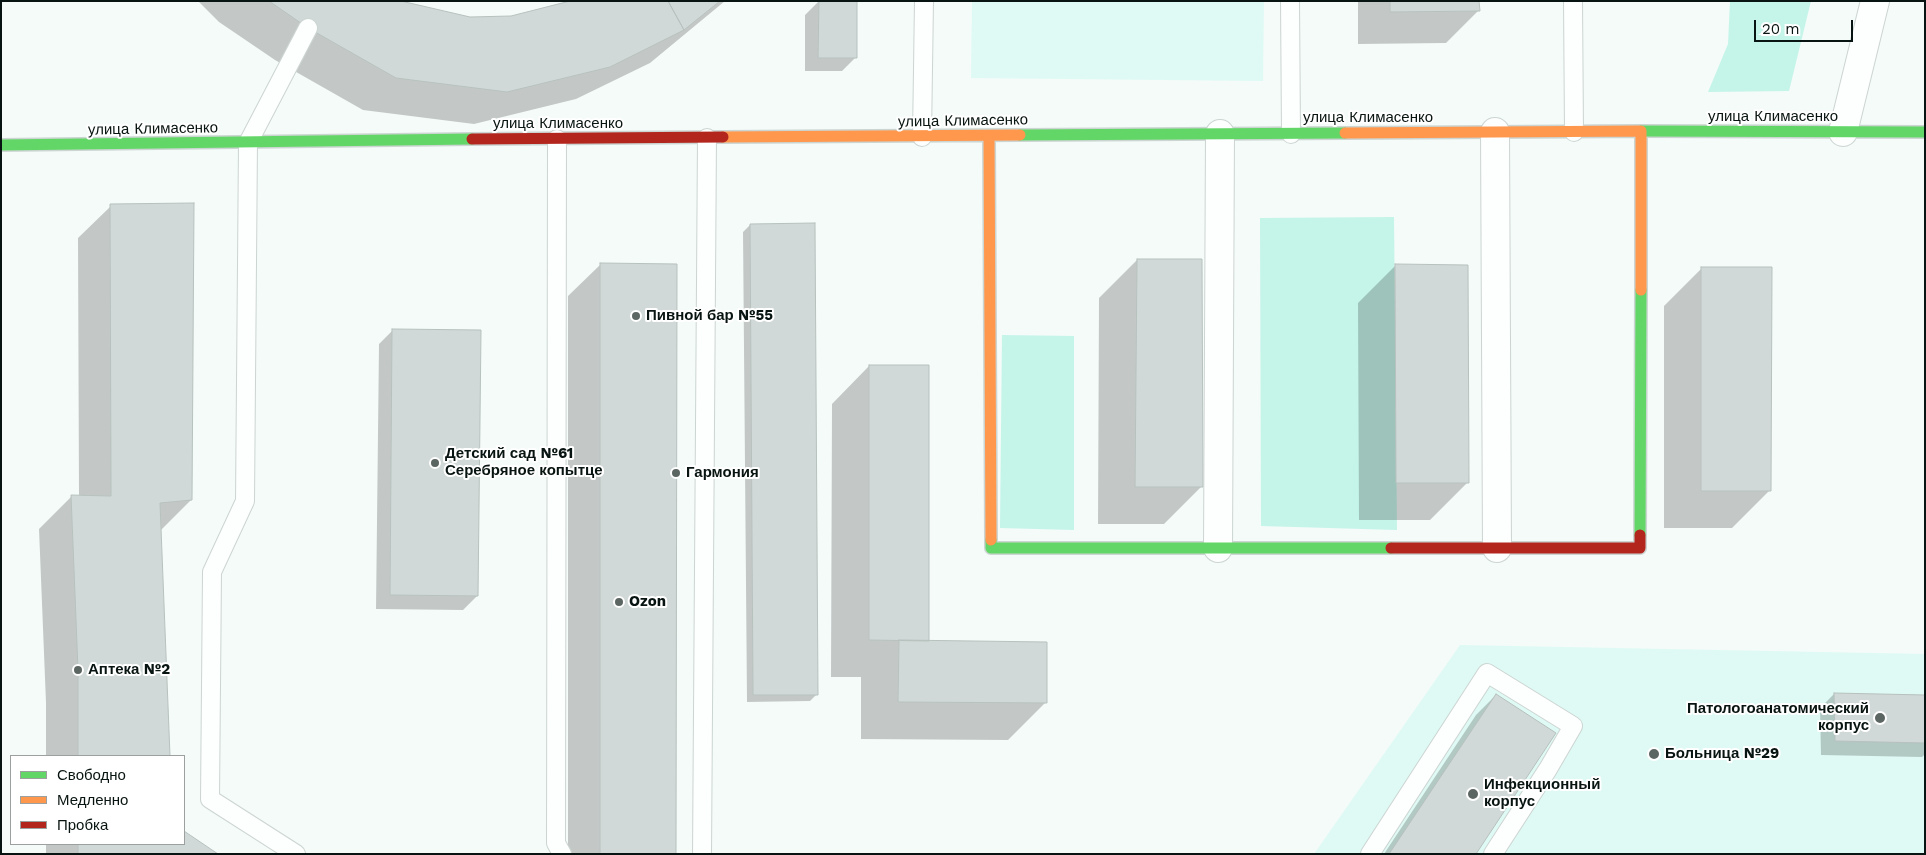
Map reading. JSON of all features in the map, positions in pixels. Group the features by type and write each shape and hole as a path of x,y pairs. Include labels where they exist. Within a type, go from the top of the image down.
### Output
{"street":[{"path":"1843,132 1875,1"},
{"name":"улица Климасенко","path":"1,145 1641,131 1925,132"},
{"path":"989,136 991,548 1640,548 1641,131"},
{"path":"1495,132 1496,548"},
{"path":"1218,548 1220,134"}],"lane":[{"path":"922,137 924,1"},
{"path":"1290,1 1291,134"},
{"path":"1572,1 1574,132"},
{"path":"296,854 210,799 212,572 245,501 248,143 308,28"},
{"path":"702,854 707,138"},
{"path":"557,139 556,843 562,854"},
{"path":"1370,854 1487,673 1573,726 1548,769 1492,854"}],"shaded area":[{"path":"972,1 1264,1 1263,81 971,78"},
{"name":"Больница №29","path":"1460,645 1925,654 1925,854 1314,854"}],"green space":[{"path":"1730,1 1811,1 1789,91 1708,92 1728,44"},
{"path":"1394,217 1397,530 1261,526 1260,218"},
{"path":"1002,335 1074,336 1074,530 1000,528"}],"building":[{"path":"269,1 401,1 470,17 511,16 570,1 668,1 684,30 610,67 507,92 396,78 308,28"},
{"path":"668,1 720,1 684,30"},
{"path":"819,1 857,1 857,58 818,58"},
{"path":"1390,1 1479,1 1480,11 1390,12"},
{"path":"194,203 192,500 160,503 170,755 78,755 78,670 71,495 111,496 110,204"},
{"path":"815,223 818,695 753,695 750,224"},
{"path":"1137,259 1202,259 1203,487 1135,487"},
{"path":"600,263 677,264 676,854 600,854"},
{"path":"1395,264 1468,265 1469,483 1396,483"},
{"path":"1701,267 1772,267 1771,491 1701,491"},
{"name":"Детский сад №61 Серебряное копытце","path":"392,329 481,330 478,596 390,595"},
{"path":"869,365 929,365 929,641 869,640"},
{"path":"899,640 1047,642 1047,703 898,702"},
{"name":"Патологоанатомический корпус","path":"1834,693 1925,695 1925,743 1835,741"},
{"name":"Инфекционный корпус","path":"1496,694 1556,733 1476,854 1389,854"},
{"path":"185,832 218,854 78,854 78,845 185,845"}],"traffic: fast":[{"path":"1641,131 1925,132"},
{"path":"1020,135 1345,133"},
{"path":"1,145 472,139"},
{"path":"1640,535 1641,290"},
{"path":"991,540 991,548 1391,548"}],"traffic: slow":[{"path":"1641,131 1641,290"},
{"path":"1345,133 1641,131"},
{"path":"723,137 1020,135"},
{"path":"989,136 991,540"}],"traffic: jam":[{"path":"472,139 723,137"},
{"path":"1391,548 1640,548 1640,535"}],"place":[{"name":"Пивной бар №55","path":"636,316"},
{"name":"Детский сад №61 Серебряное копытце","path":"435,463"},
{"name":"Гармония","path":"676,473"},
{"name":"Ozon","path":"619,602"},
{"name":"Аптека №2","path":"78,670"},
{"name":"Патологоанатомический корпус","path":"1880,718"},
{"name":"Больница №29","path":"1654,754"},
{"name":"Инфекционный корпус","path":"1473,794"}]}
